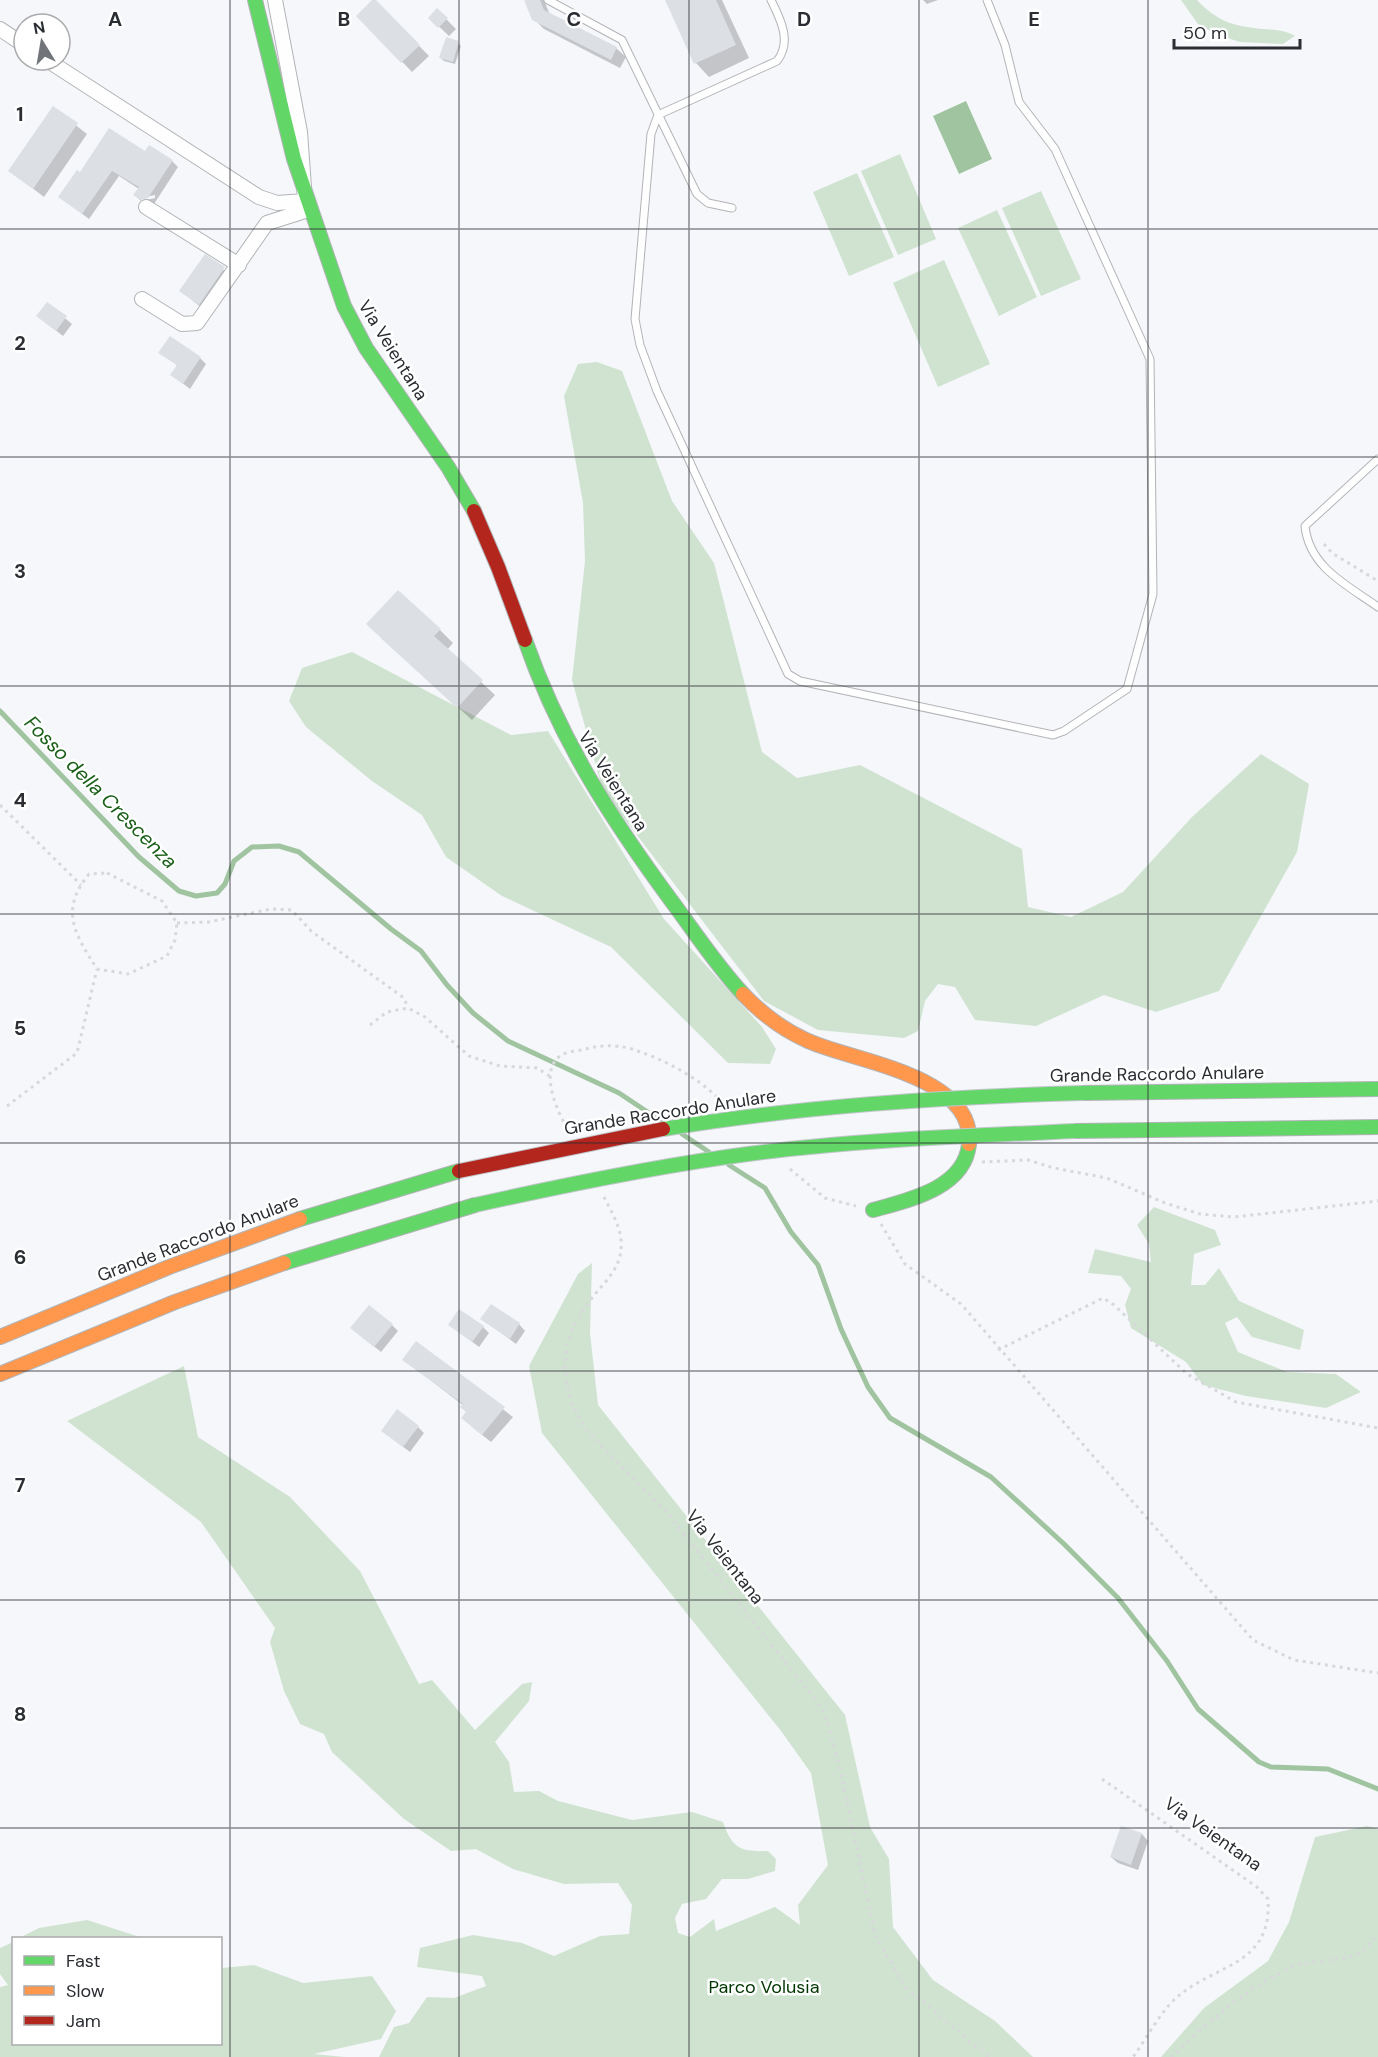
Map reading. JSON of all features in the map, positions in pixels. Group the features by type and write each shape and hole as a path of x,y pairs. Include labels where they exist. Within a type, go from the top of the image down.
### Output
{"main road":[{"name":"Via Veientana","path":"255,0 289,149 306,205 351,321 470,503 496,559 554,715 578,762 627,839 726,975 766,1015 796,1036 815,1045 907,1071 935,1088 963,1116 968,1148 965,1163"},
{"name":"Grande Raccordo Anulare","path":"0,1337 123,1285 279,1225 372,1195 459,1171 608,1139 785,1112 899,1100 1083,1093 1378,1089"},
{"path":"0,1374 235,1280 348,1241 475,1205 626,1173 749,1154 887,1141 1075,1131 1378,1127"},
{"path":"873,1210 927,1193 950,1180 965,1163"}],"street":[{"name":"Via Veientana","path":"275,0 300,132 306,205"},
{"path":"65,72 259,198 277,203 306,205"},
{"path":"142,299 182,324 197,323 267,224 306,205"},
{"path":"146,207 239,265"}],"lane":[{"path":"548,0 622,40 697,194 708,203 732,208"},
{"path":"771,0 786,40 783,53 777,62 658,115 651,134 635,305 637,332 657,392 785,671 800,681 978,720 1059,734 1127,689 1153,594 1150,358 1055,149 1019,102 1005,45 987,0"},
{"path":"1378,459 1305,526 1311,551 1329,572 1378,607"}],"path":[{"path":"1317,514 1317,532 1325,546 1332,553 1378,581"},
{"path":"0,805 81,885"},
{"path":"7,1106 77,1053 97,969 75,933 72,907 81,885 89,874 107,873 162,901 177,923 176,940 167,956 128,974 97,969"},
{"path":"177,923 209,922 271,909 292,910 311,931 404,998 408,1008"},
{"path":"370,1025 387,1012 408,1008 425,1017 469,1056 500,1066 537,1068 551,1077"},
{"path":"561,1055 550,1071 553,1104 569,1133"},
{"path":"965,1163 1028,1160 1054,1168 1107,1178 1165,1203 1200,1214 1234,1217 1378,1201"},
{"name":"Via Veientana","path":"601,1193 617,1223 621,1250 614,1271 578,1316 571,1332 565,1372 569,1396 576,1413 585,1428 668,1514 824,1712 842,1773 875,1935 904,1987 989,2057"},
{"path":"873,1210 905,1264 961,1304 998,1350 1253,1640 1294,1660 1378,1673"},
{"path":"998,1350 1103,1298 1114,1305 1187,1374 1236,1402 1378,1428"},
{"name":"Via Veientana","path":"1102,1779 1257,1887 1268,1899 1267,1928 1259,1945 1237,1963 1202,1979 1176,1998 1133,2057"},
{"path":"1171,2057 1203,2026 1258,1987 1297,1965 1346,1959 1370,1945 1378,1934"}],"green space":[{"path":"1181,0 1197,0 1227,22 1295,36 1283,44 1240,42 1218,35 1198,24"},
{"path":"900,154 936,239 898,255 861,171"},
{"path":"857,173 894,257 849,276 813,192"},
{"path":"1041,191 1081,279 1041,296 1002,208"},
{"path":"997,210 1037,297 999,316 958,228"},
{"path":"944,260 990,364 938,387 893,283"},
{"path":"597,362 622,371 672,501 714,563 762,752 797,778 860,765 1022,849 1028,907 1071,917 1123,892 1192,817 1261,754 1309,784 1297,852 1219,991 1156,1012 1104,995 1036,1026 975,1020 955,987 938,984 925,1001 918,1031 904,1038 818,1030 764,1001 603,791 572,680 585,561 583,503 564,396 578,364"},
{"path":"352,652 511,735 548,731 664,919 762,1027 776,1049 770,1064 728,1063 611,947 502,896 446,857 422,815 372,781 306,727 289,701 302,668"},
{"path":"1154,1207 1215,1230 1221,1245 1194,1254 1191,1285 1205,1285 1219,1268 1239,1301 1304,1330 1300,1350 1252,1337 1237,1317 1225,1323 1238,1352 1287,1372 1336,1374 1361,1392 1326,1408 1246,1396 1203,1385 1186,1362 1131,1328 1125,1305 1131,1289 1121,1276 1088,1273 1095,1249 1151,1262 1149,1244 1137,1225"},
{"name":"Parco Volusia","path":"592,1263 590,1333 598,1405 845,1715 870,1827 889,1859 893,1927 933,1980 995,2021 1033,2057 379,2057 394,2027 409,2023 427,1997 454,1998 486,1986 482,1976 417,1967 420,1948 473,1935 522,1943 554,1956 600,1936 629,1934 632,1905 618,1883 564,1884 513,1869 476,1849 451,1851 404,1819 332,1752 324,1734 300,1724 284,1691 270,1642 275,1628 201,1522 67,1421 184,1366 198,1437 290,1497 360,1571 419,1684 432,1680 475,1730 522,1684 532,1682 529,1701 495,1742 509,1762 514,1792 539,1791 558,1801 632,1820 692,1812 723,1822 730,1838 738,1847 750,1851 768,1851 776,1859 775,1871 748,1879 722,1879 706,1899 682,1904 675,1918 678,1933 690,1937 714,1919 716,1931 775,1907 800,1925 798,1905 828,1865 811,1773 781,1731 542,1433 529,1366 578,1274"},
{"path":"1367,1826 1378,1829 1378,2057 1161,2057 1204,2008 1268,1961 1289,1922 1315,1837"},
{"path":"87,1920 140,1937 21,1937 39,1928"},
{"path":"12,1942 12,2045 222,2045 222,1968 254,1965 303,1983 372,1976 396,2011 381,2039 314,2054 345,2057 0,2057 0,1987 8,1985 0,1974 0,1948"}],"shaded area":[{"path":"966,101 992,159 959,174 933,116"}],"building":[{"path":"372,0 376,0 420,45 401,63 356,16"},
{"path":"524,0 540,0 544,10 617,47 611,60 532,20"},
{"path":"665,0 716,0 736,45 694,64"},
{"path":"437,8 448,18 438,28 428,18"},
{"path":"446,37 459,41 453,62 439,58"},
{"path":"53,106 78,123 33,189 8,171"},
{"path":"109,128 145,151 149,145 173,160 148,198 141,200 133,195 139,187 112,171 82,214 58,197 77,170 80,172"},
{"path":"205,254 225,267 199,305 179,291"},
{"path":"47,302 67,316 56,331 36,316"},
{"path":"170,336 201,357 183,384 170,375 177,365 158,353"},
{"path":"398,590 441,629 434,636 483,680 457,708 366,624"},
{"path":"491,1304 520,1323 510,1339 480,1319"},
{"path":"369,1305 393,1324 374,1347 350,1328"},
{"path":"459,1309 484,1326 472,1342 448,1325"},
{"path":"416,1341 505,1407 482,1435 461,1418 466,1412 460,1407 463,1404 402,1360"},
{"path":"397,1409 419,1426 403,1447 381,1431"},
{"path":"1121,1826 1142,1833 1131,1865 1110,1857"}],"waterway":[{"name":"Fosso della Crescenza","path":"0,711 139,857 179,891 196,896 217,893 225,884 234,861 252,847 279,846 299,852 391,929 421,951 447,985 473,1013 508,1041 619,1093 661,1121"},
{"name":"Fosso della Crescenza","path":"682,1134 709,1152"},
{"name":"Fosso della Crescenza","path":"729,1165 765,1188 791,1232 818,1265 841,1329 868,1387 890,1418 991,1477 1064,1544 1118,1598 1167,1661 1198,1709 1259,1762 1271,1767 1328,1769 1378,1789"}],"traffic: fast":[{"path":"255,0 294,159 344,306 366,348 448,467 474,511"},
{"path":"525,640 554,711 608,809 698,938 743,994"},
{"path":"1083,1093 1378,1089"},
{"path":"663,1129 768,1114 873,1104 1083,1093"},
{"path":"1075,1131 1378,1127"},
{"path":"475,1205 611,1176 748,1154 870,1142 1075,1131"},
{"path":"873,1210 903,1202 946,1182 965,1159 969,1144"},
{"path":"300,1219 459,1171"},
{"path":"284,1263 475,1205"}],"traffic: slow":[{"path":"743,994 772,1020 806,1040 906,1074 932,1086 953,1101 966,1120 969,1144"},
{"path":"0,1337 169,1267 300,1219"},
{"path":"0,1374 175,1302 284,1263"}],"traffic: jam":[{"path":"474,511 525,640"},
{"path":"459,1171 663,1129"}]}
